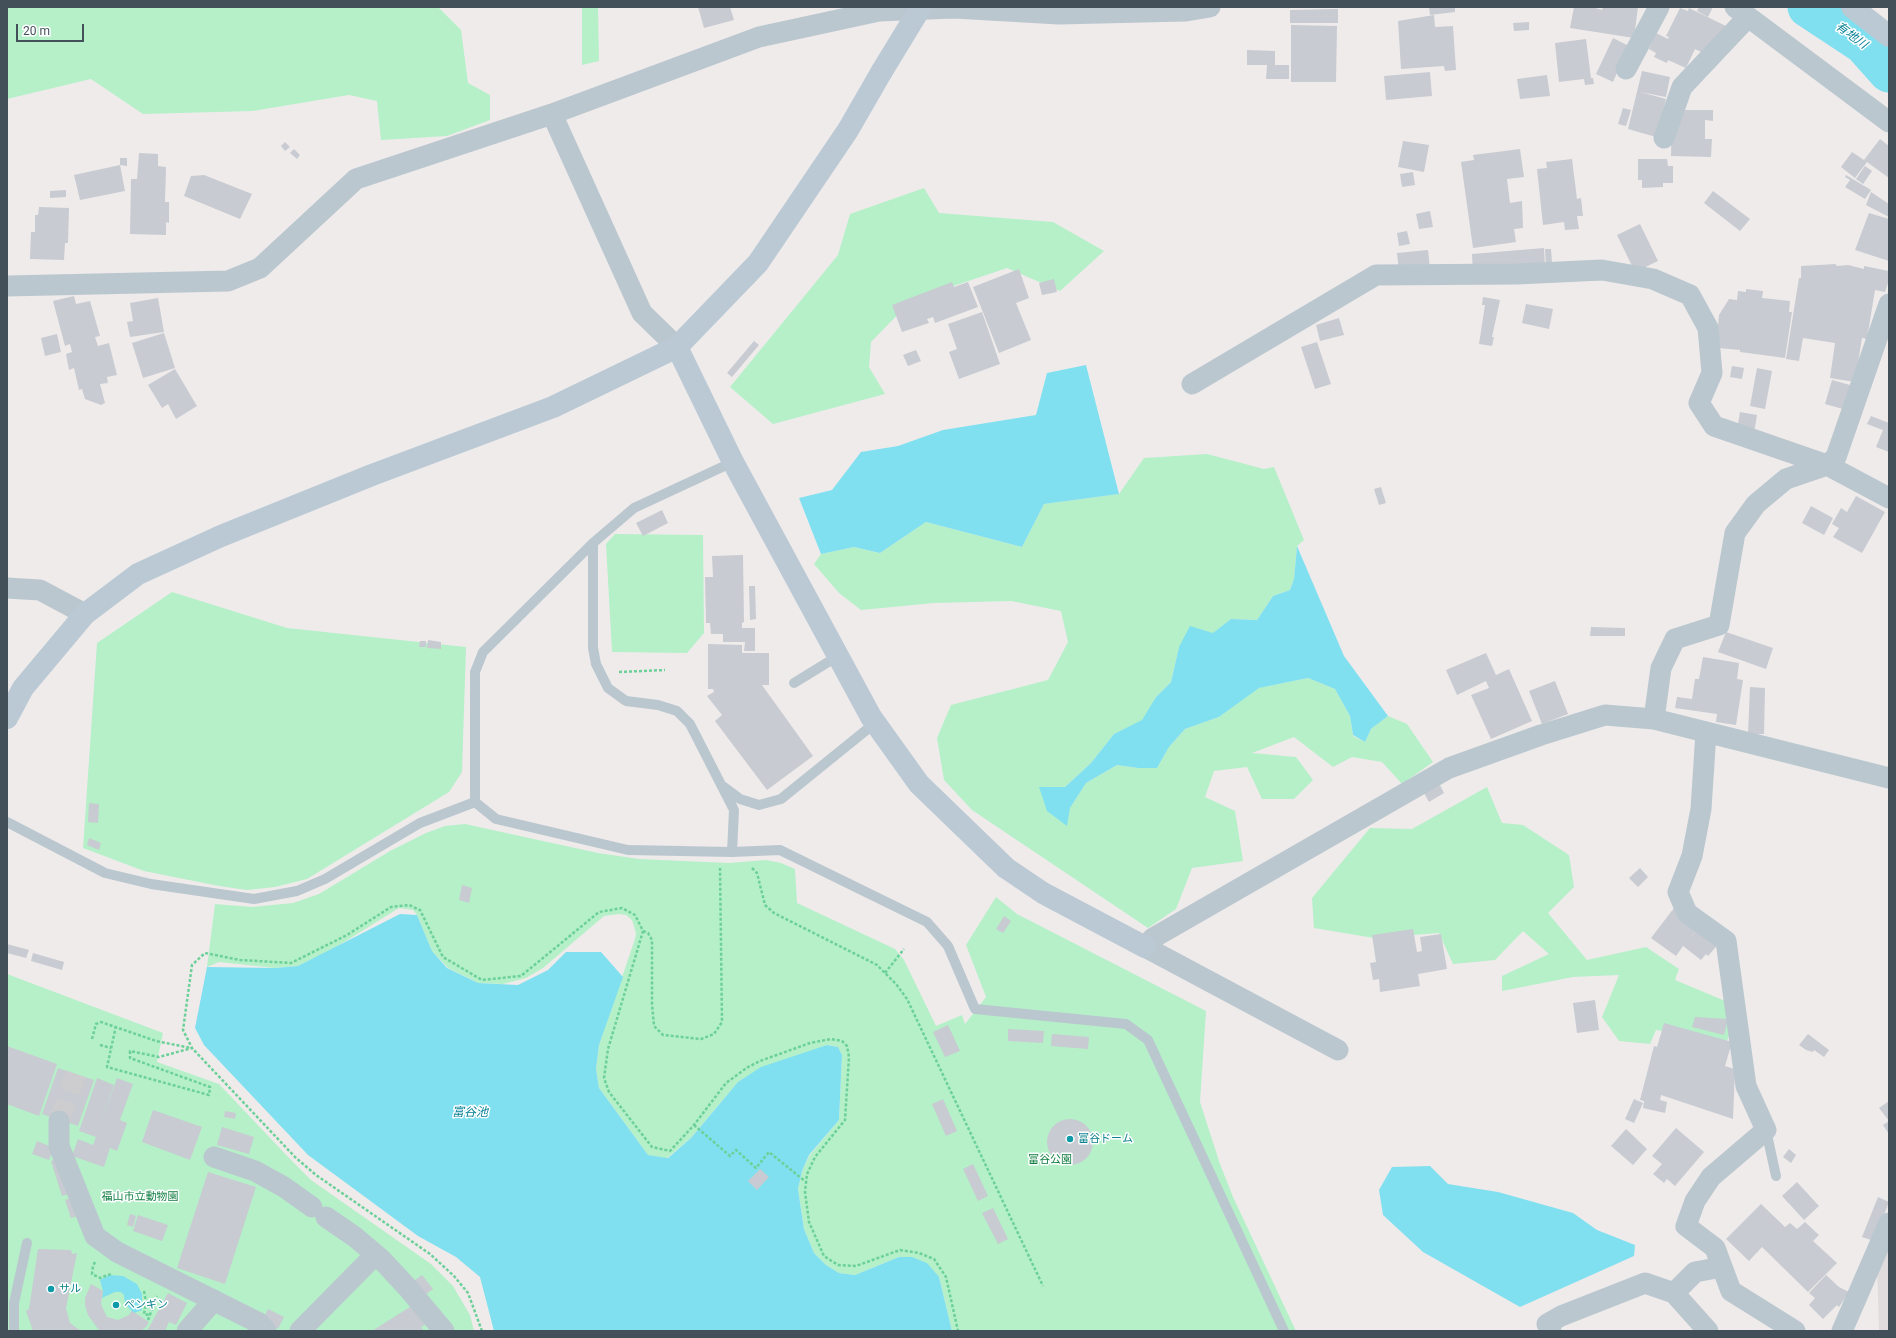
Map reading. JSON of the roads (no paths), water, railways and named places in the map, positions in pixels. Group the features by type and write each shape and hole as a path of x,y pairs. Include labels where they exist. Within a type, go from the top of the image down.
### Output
{"street":[{"path":"7,718 23,688 85,614 138,574 214,539 372,475 553,407 677,347 758,263 848,130 921,7"},
{"path":"7,286 228,281 260,268 356,179 552,114 759,37 879,11 954,8 1059,14 1186,11 1210,7"},
{"path":"1626,69 1658,7"},
{"path":"1852,7 1889,36"},
{"path":"1664,138 1682,87 1742,12 1889,122"},
{"path":"552,114 642,313 677,347 733,462 838,656 875,723 918,784 1006,868 1043,892 1338,1050"},
{"path":"1192,384 1376,276 1517,274 1602,270 1653,279 1690,295 1708,328 1712,373 1699,403 1714,426 1827,466 1889,498"},
{"path":"1654,719 1661,668 1675,639 1719,624 1735,534 1756,504 1786,480 1827,466 1836,456 1889,304"},
{"path":"7,588 40,590 85,614"},
{"path":"1145,947 1154,938 1448,768 1541,735 1605,715 1654,719 1889,778"},
{"path":"1706,732 1701,809 1692,856 1678,892 1687,913 1726,941 1746,1086 1766,1130 1711,1177 1695,1201 1686,1226 1715,1248 1730,1291 1795,1331"},
{"path":"59,1121 59,1146 95,1236 117,1252 259,1323 266,1331"},
{"path":"214,1157 256,1171 284,1187 355,1237 407,1287 444,1331"},
{"path":"1842,1331 1889,1223"},
{"path":"300,1331 375,1255"},
{"path":"1674,1293 1695,1272 1722,1267"},
{"path":"1551,1331 1547,1324 1561,1316 1645,1283 1674,1293 1708,1331"},
{"path":"187,1331 214,1300"}],"lane":[{"path":"475,802 475,672 483,652 593,543 634,508 733,462"},
{"path":"593,543 593,648 596,664 608,688 626,701 658,704 677,711 690,724 734,810 732,852"},
{"path":"794,683 838,656"},
{"path":"722,785 740,799 759,805 781,799 875,723"},
{"path":"7,822 105,873 151,884 254,899 297,891 325,879 420,823 475,802"},
{"path":"475,802 496,818 628,850 720,852 780,850 927,922 948,946 975,1009 1126,1024 1148,1040 1284,1331"},
{"path":"1766,1130 1776,1176"},
{"path":"14,1331 14,1303 27,1243"}],"water":[{"path":"1086,365 1119,494 1044,504 1022,547 926,522 880,553 854,547 821,554 799,498 832,490 861,452 898,446 943,430 1036,415 1047,373"},
{"path":"1297,546 1344,656 1388,716 1371,729 1365,742 1353,735 1350,716 1335,689 1308,678 1259,688 1219,717 1185,729 1169,747 1157,768 1138,768 1117,765 1086,783 1070,808 1067,826 1047,811 1039,787 1065,787 1091,763 1114,734 1142,720 1156,697 1171,682 1179,647 1190,626 1213,633 1231,619 1257,620 1273,596 1290,590 1294,579"},
{"name":"富谷池","path":"400,914 417,915 432,951 447,968 478,983 518,985 548,970 566,952 601,952 623,977 599,1045 596,1069 599,1088 648,1155 668,1158 691,1138 738,1082 761,1067 827,1045 838,1047 842,1055 839,1120 809,1155 802,1171 798,1189 804,1229 814,1253 826,1265 839,1273 855,1275 899,1257 912,1257 927,1263 939,1277 952,1331 494,1331 480,1277 456,1257 418,1236 308,1155 204,1045 195,1028 207,967 275,968 298,966"},
{"path":"1430,1166 1448,1184 1498,1192 1573,1213 1597,1230 1635,1245 1634,1256 1520,1307 1423,1252 1383,1215 1379,1190 1392,1167"},
{"path":"109,1275 123,1276 137,1284 142,1294 142,1310 129,1315 132,1311 125,1304 124,1295 121,1292 115,1292 102,1298 103,1291 100,1280"}],"waterway":[{"name":"有地川","path":"1808,7 1864,44 1889,72"}],"tunnel":[{"path":"59,1121 76,1074"}],"place":[{"name":"富谷ドーム","path":"1070,1139"},
{"name":"サル","path":"51,1289"},
{"name":"ペンギン","path":"116,1305"}],"park label":[{"name":"富谷公園","path":"1050,1160"},
{"name":"福山市立動物園","path":"140,1197"}]}
